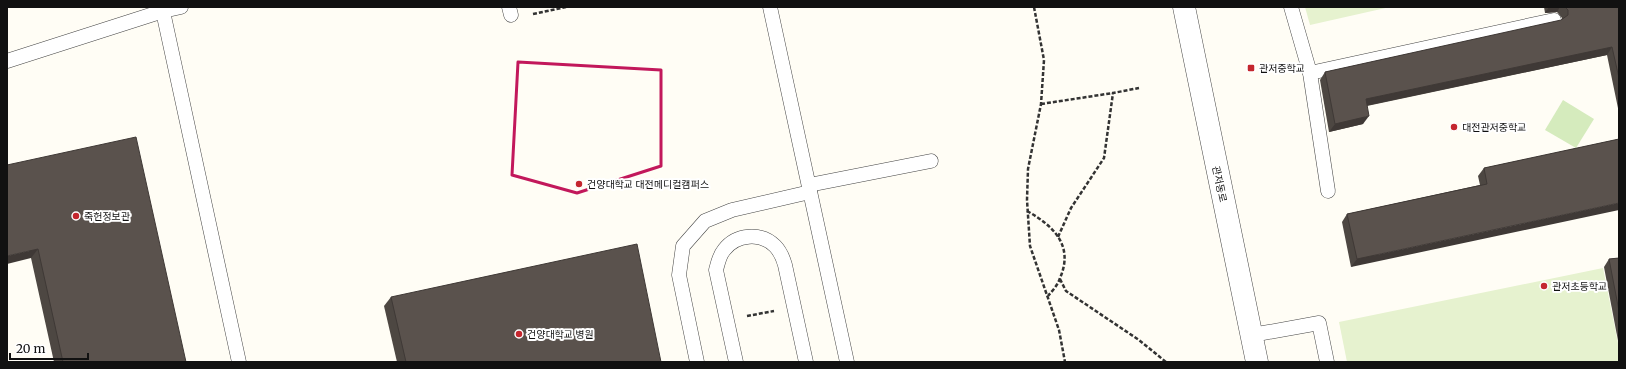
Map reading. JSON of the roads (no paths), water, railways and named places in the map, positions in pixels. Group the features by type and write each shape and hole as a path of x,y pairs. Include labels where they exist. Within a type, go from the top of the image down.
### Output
{"street":[{"name":"관저동로","path":"1184,7 1257,362"}],"lane":[{"path":"7,61 163,9 181,7"},
{"path":"770,7 847,362"},
{"path":"1291,7 1310,73 1328,192"},
{"path":"163,9 238,362"},
{"path":"1310,73 1554,20"},
{"path":"697,362 679,275 683,246 705,221 732,210 809,189 931,161"},
{"path":"736,362 716,270 718,259 724,249 743,237 754,237 765,239 774,245 781,254 785,265 806,362"},
{"path":"1252,335 1319,324 1327,362"}],"place":[{"name":"관저중학교","path":"1251,68"},
{"name":"대전관저중학교","path":"1454,127"},
{"name":"건양대학교 대전메디컬캠퍼스","path":"579,184"},
{"name":"죽헌정보관","path":"76,216"},
{"name":"관저초등학교","path":"1544,286"},
{"name":"건양대학교 병원","path":"519,334"}]}
